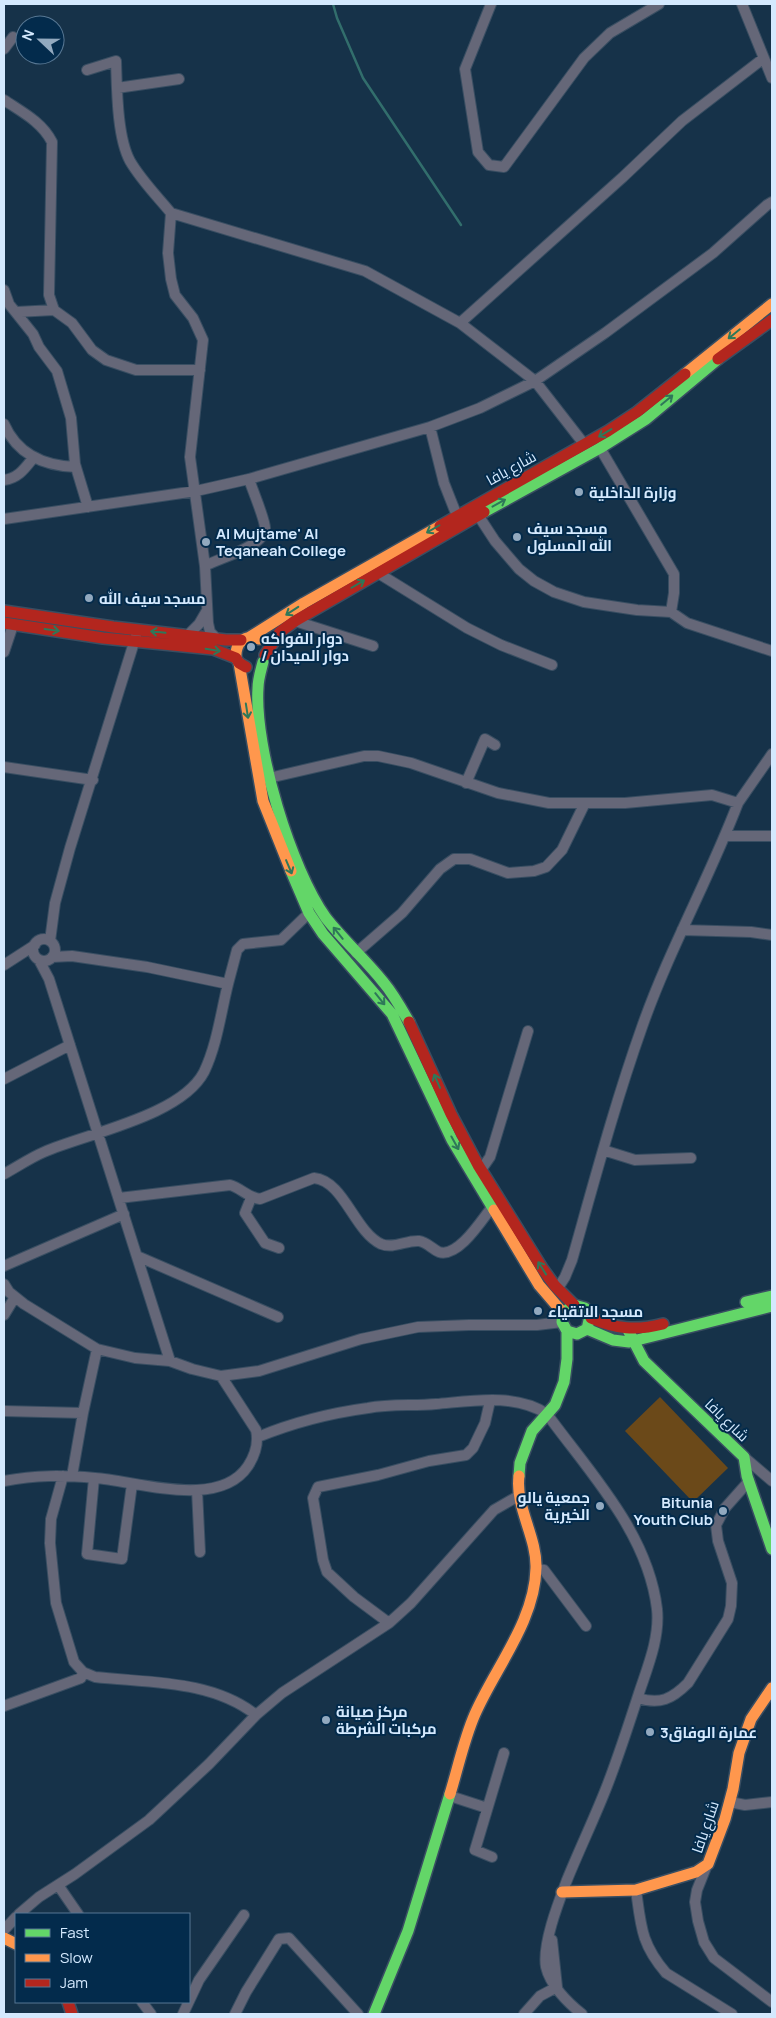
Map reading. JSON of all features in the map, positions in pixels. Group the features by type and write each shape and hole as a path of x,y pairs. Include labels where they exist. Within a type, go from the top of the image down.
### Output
{"main road":[{"name":"شارع يافا","path":"246,638 637,412 772,304"},
{"name":"شارع يافا","path":"264,658 280,632 295,621 478,515 600,448 646,419 722,356 772,320"},
{"path":"4,611 212,649 238,660 248,667 254,667 264,658"},
{"path":"8,624 136,636 187,636 217,639 246,638 259,639 263,643 264,658 256,690 264,759 285,828 314,898 338,934 381,979 399,1003 415,1032 458,1128 481,1170 546,1276 574,1305"},
{"path":"246,638 236,648 263,801 309,912 323,934 392,1014 452,1140 539,1285 573,1334 586,1327 608,1326 628,1330 648,1328 772,1296"},
{"path":"374,2014 408,1931 474,1715 528,1612 536,1569 534,1550 518,1482 520,1463 532,1431 560,1395 567,1359 564,1322 569,1307 578,1305 586,1309 586,1327 567,1359"},
{"path":"586,1327 620,1343 633,1342 772,1306"},
{"name":"شارع يافا","path":"628,1330 644,1362 744,1457 749,1481 772,1549"},
{"name":"شارع يافا","path":"562,1892 636,1890 696,1872 708,1864 730,1802 739,1752 751,1719 772,1688"}],"street":[{"path":"491,4 465,69 478,152 489,165 504,167 584,58 610,33 659,4"},
{"path":"742,4 772,78"},
{"path":"4,49 13,36"},
{"path":"460,323 623,177 682,121 764,58"},
{"path":"87,70 116,61 117,88 124,140 129,159 143,180 171,213 365,271 460,323 535,381 584,444"},
{"path":"117,88 179,79"},
{"path":"4,100 32,118 47,132 52,142 49,295 54,310 72,323 92,350 106,360 136,370 200,370"},
{"path":"4,519 196,491 248,479 430,427 480,408 535,381 605,333 713,253 772,202"},
{"path":"171,213 168,253 170,279 175,295 193,318 203,340 190,457 205,566 206,612 210,632 217,639"},
{"path":"4,290 9,304 33,334 39,347 57,371 70,418 76,467 88,507"},
{"path":"16,312 54,310"},
{"path":"4,424 13,440 34,457 56,466 76,467"},
{"path":"430,427 444,483 456,516"},
{"path":"600,448 674,574 671,612"},
{"path":"4,480 18,476 34,457"},
{"path":"205,566 217,559 254,545 263,538 266,528 248,479"},
{"path":"478,515 495,541 519,569 534,581 554,592 584,602 637,610 671,612 687,623 772,651"},
{"path":"378,573 467,628 501,645 552,665"},
{"path":"187,636 199,624 206,612"},
{"path":"295,621 373,646"},
{"path":"4,652 8,624"},
{"path":"45,959 55,950 52,942 54,908 70,848 93,780 136,636"},
{"path":"466,783 485,739 495,745"},
{"path":"558,1288 572,1260 642,1027 682,930 726,836 738,803 772,754"},
{"path":"269,778 364,756 378,756 411,763 498,793 549,803 625,803 712,795 738,803"},
{"path":"4,767 93,780"},
{"path":"356,953 402,913 440,869 454,859 470,859 508,873 534,871 546,867 562,850 585,803"},
{"path":"726,836 772,836"},
{"path":"54,908 36,943 34,952 45,959 49,979 170,1360"},
{"path":"4,1174 43,1152 158,1110 180,1098 193,1087 204,1072 214,1044 237,950 243,944 281,940 309,912"},
{"path":"682,930 772,935"},
{"path":"8,962 44,939 52,942 72,956"},
{"path":"8,962 72,956 148,967 228,984"},
{"path":"481,1170 490,1157 528,1031"},
{"path":"4,1079 70,1045"},
{"path":"604,1150 635,1160 691,1158"},
{"path":"119,1198 230,1185 251,1198 260,1199 314,1178 322,1179 334,1188 372,1238 382,1244 391,1246 418,1240 426,1243 438,1252 446,1253 461,1245 492,1208"},
{"path":"251,1198 245,1212 265,1243 280,1248"},
{"path":"4,1266 124,1214"},
{"path":"137,1256 278,1317"},
{"path":"4,1284 15,1297 52,1323 97,1349 135,1358 170,1360 192,1369 221,1376 259,1372 361,1340 418,1328 469,1325 537,1325 564,1322"},
{"path":"4,1315 15,1297"},
{"path":"97,1349 68,1476 51,1519 52,1571 56,1603 66,1629 74,1662 83,1672 95,1677 208,1690 243,1704 256,1715"},
{"path":"4,1481 37,1475 68,1476 182,1490 197,1490 208,1489 238,1478 252,1460 258,1437 256,1430 221,1376"},
{"path":"258,1437 276,1429 317,1418 369,1408 490,1400 525,1404 538,1408 547,1414 619,1513 637,1542 649,1570 657,1609 657,1627 652,1656 607,1786 562,1892 551,1929 557,1987 562,1995 582,2014"},
{"path":"389,1623 354,1597 327,1572 323,1560 313,1498 318,1487 378,1475 429,1461 466,1455 473,1448 485,1423 490,1400"},
{"path":"4,1411 83,1414"},
{"path":"744,1457 772,1481"},
{"path":"94,1478 87,1554 122,1559 132,1484"},
{"path":"638,1698 649,1702 659,1702 681,1690 688,1683 728,1619 731,1606 732,1583 718,1541 716,1525 725,1508 749,1481"},
{"path":"197,1490 200,1552"},
{"path":"20,1913 39,1897 149,1820 209,1764 256,1715 282,1693 389,1623 411,1603 494,1510 520,1495"},
{"path":"536,1569 544,1570 586,1626"},
{"path":"4,1706 81,1678 83,1672"},
{"path":"492,1857 475,1850 504,1752"},
{"path":"450,1796 487,1808"},
{"path":"730,1802 745,1805 772,1802"},
{"path":"708,1864 697,1890 695,1902 704,1942 714,1958 772,2002"},
{"path":"58,1885 77,1913"},
{"path":"636,1890 643,1938 658,1964 666,1973 732,2014"},
{"path":"190,1999 199,1980 244,1915"},
{"path":"4,1930 15,1918"},
{"path":"235,2014 246,1992 279,1939 289,1938 358,2014"},
{"path":"524,2014 540,1996 557,1987"},
{"path":"143,2003 151,2014"}],"shaded area":[{"path":"660,1397 728,1468 693,1502 625,1431"}],"waterway":[{"path":"333,4 337,18 363,78 461,225"}],"traffic: fast":[{"path":"484,512 600,448 646,419 718,359"},
{"path":"263,662 258,688 258,713 262,742 277,807 300,870 326,918 384,983 409,1022"},
{"path":"291,871 309,913 323,934 392,1014 452,1140 494,1210"},
{"path":"746,1302 772,1296"},
{"path":"519,1476 520,1463 532,1431 555,1405 564,1382 567,1359 567,1331 562,1322 563,1313 574,1305 585,1308 590,1316 587,1329 577,1334 567,1331"},
{"path":"587,1329 613,1340 629,1342 772,1306"},
{"path":"628,1330 644,1361 744,1457 747,1476 772,1549"},
{"path":"374,2014 408,1931 450,1794"}],"traffic: slow":[{"path":"685,374 772,304"},
{"path":"250,637 304,603 440,526"},
{"path":"236,658 237,648 242,641 249,638 259,639"},
{"path":"239,663 263,801 291,871"},
{"path":"494,1210 539,1285 563,1313"},
{"path":"450,1794 464,1743 475,1714 522,1625 534,1588 535,1556 520,1499 519,1476"},
{"path":"562,1892 636,1890 696,1872 708,1864 725,1819 733,1789 739,1753 751,1719 772,1688"},
{"path":"4,1938 15,1944"}],"traffic: jam":[{"path":"718,359 772,320"},
{"path":"440,526 608,431 637,412 685,374"},
{"path":"265,655 280,632 295,621 484,512"},
{"path":"4,611 113,627 226,640 241,640"},
{"path":"4,623 103,638 213,649 236,658 239,663 246,667"},
{"path":"409,1022 451,1114 478,1165 542,1268 555,1286 574,1305"},
{"path":"591,1318 609,1325 626,1328 644,1328 663,1324"},
{"path":"68,2003 72,2014"}],"place":[{"name":"وزارة الداخلية","path":"579,492"},
{"name":"مسجد سيف الله المسلول","path":"517,537"},
{"name":"Al Mujtame' Al Teqaneah College","path":"206,542"},
{"name":"مسجد سيف الله","path":"89,598"},
{"name":"دوار الفواكه / دوار الميدان","path":"251,647"},
{"name":"مسجد الاتقياء","path":"538,1311"},
{"name":"جمعية يالو الخيرية","path":"600,1506"},
{"name":"Bitunia Youth Club","path":"723,1511"},
{"name":"مركز صيانة مركبات الشرطة","path":"326,1720"},
{"name":"عمارة الوفاق3","path":"650,1732"}]}
